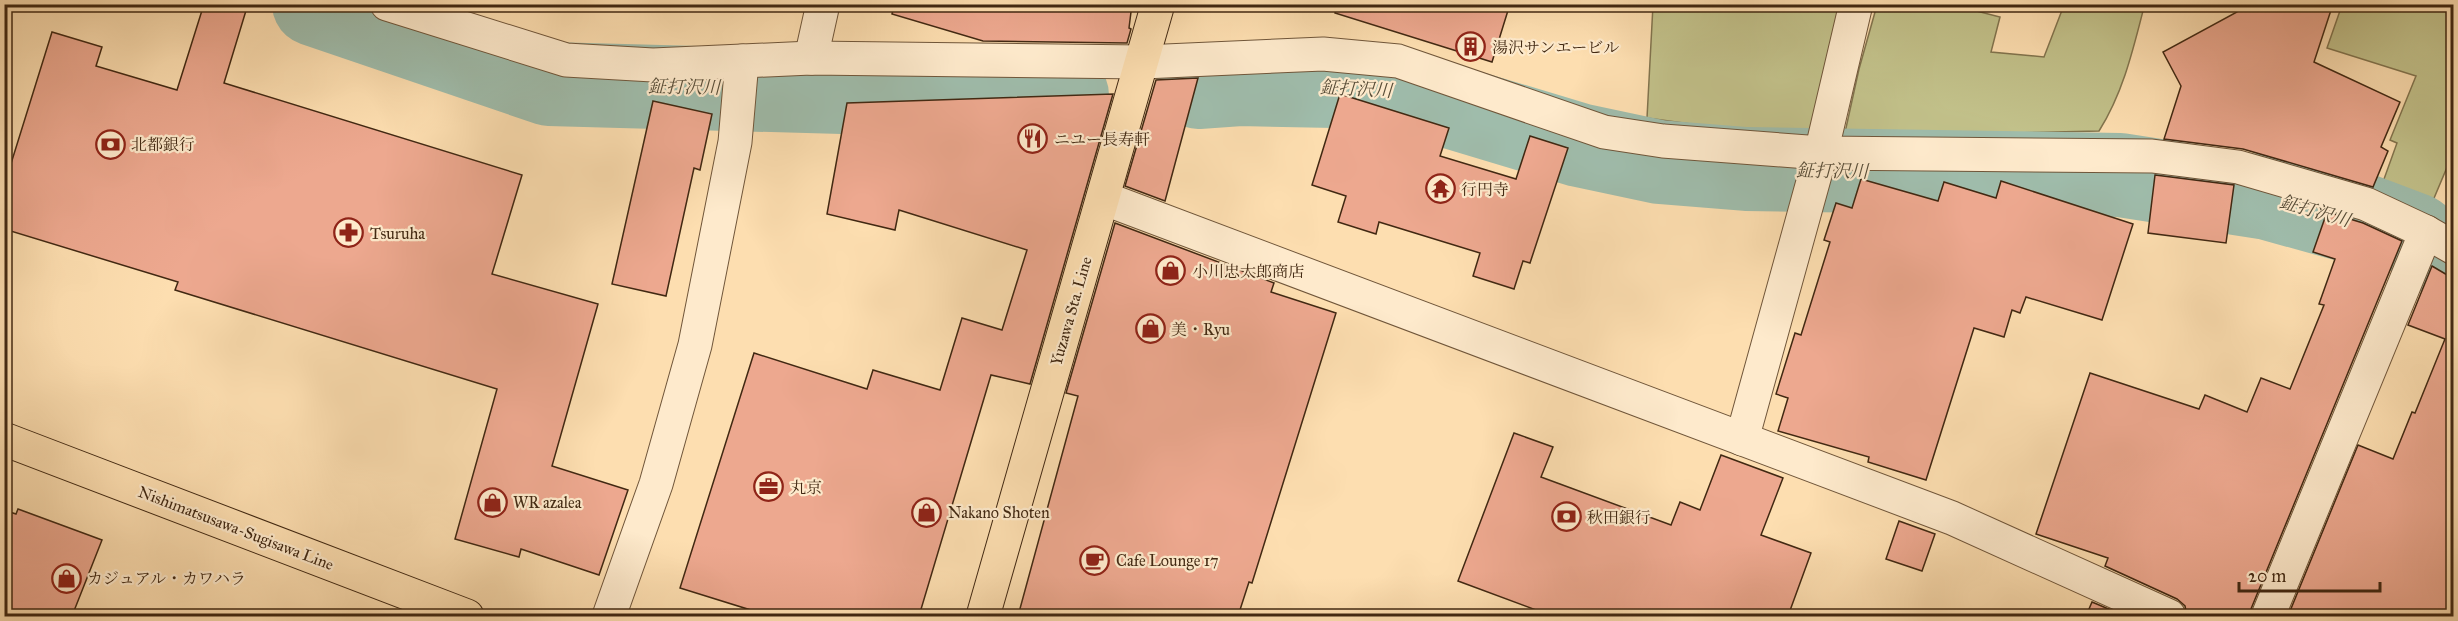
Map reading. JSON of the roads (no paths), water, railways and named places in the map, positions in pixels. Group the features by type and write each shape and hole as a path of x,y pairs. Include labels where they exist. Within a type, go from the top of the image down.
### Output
{"main road":[{"name":"Yuzawa Sta. Line","path":"983,616 1158,4"},
{"name":"Nishimatsusawa-Sugisawa Line","path":"4,439 467,616"}],"street":[{"path":"387,4 566,60 653,65 812,58 1143,62 1323,54 1398,61 1604,132 1663,141 1821,153 2152,156 2238,167 2366,204 2454,248"},
{"path":"812,58 823,4"},
{"path":"1742,439 1821,153 1857,4"},
{"path":"609,616 656,484 695,345 735,142 742,62"},
{"path":"1103,198 1952,518 2169,616"},
{"path":"2268,616 2426,232"}],"waterway":[{"name":"鉦打沢川","path":"314,4 549,84 878,93 1067,95"},
{"name":"鉦打沢川","path":"1198,87 1240,84 1386,87 1579,145 1659,162 1746,169 2120,175 2268,198 2358,223 2362,215 2415,235 2454,264"}],"place":[{"name":"湯沢サンエービル","path":"1471,47"},
{"name":"ニユー長寿軒","path":"1033,139"},
{"name":"北都銀行","path":"110,144"},
{"name":"行円寺","path":"1440,189"},
{"name":"Tsuruha","path":"349,233"},
{"name":"小川忠太郎商店","path":"1171,271"},
{"name":"美・Ryu","path":"1150,329"},
{"name":"丸京","path":"769,487"},
{"name":"WR azalea","path":"492,502"},
{"name":"Nakano Shoten","path":"927,512"},
{"name":"秋田銀行","path":"1566,517"},
{"name":"Cafe Lounge 17","path":"1095,560"},
{"name":"カジュアル・カワハラ","path":"66,578"}]}
